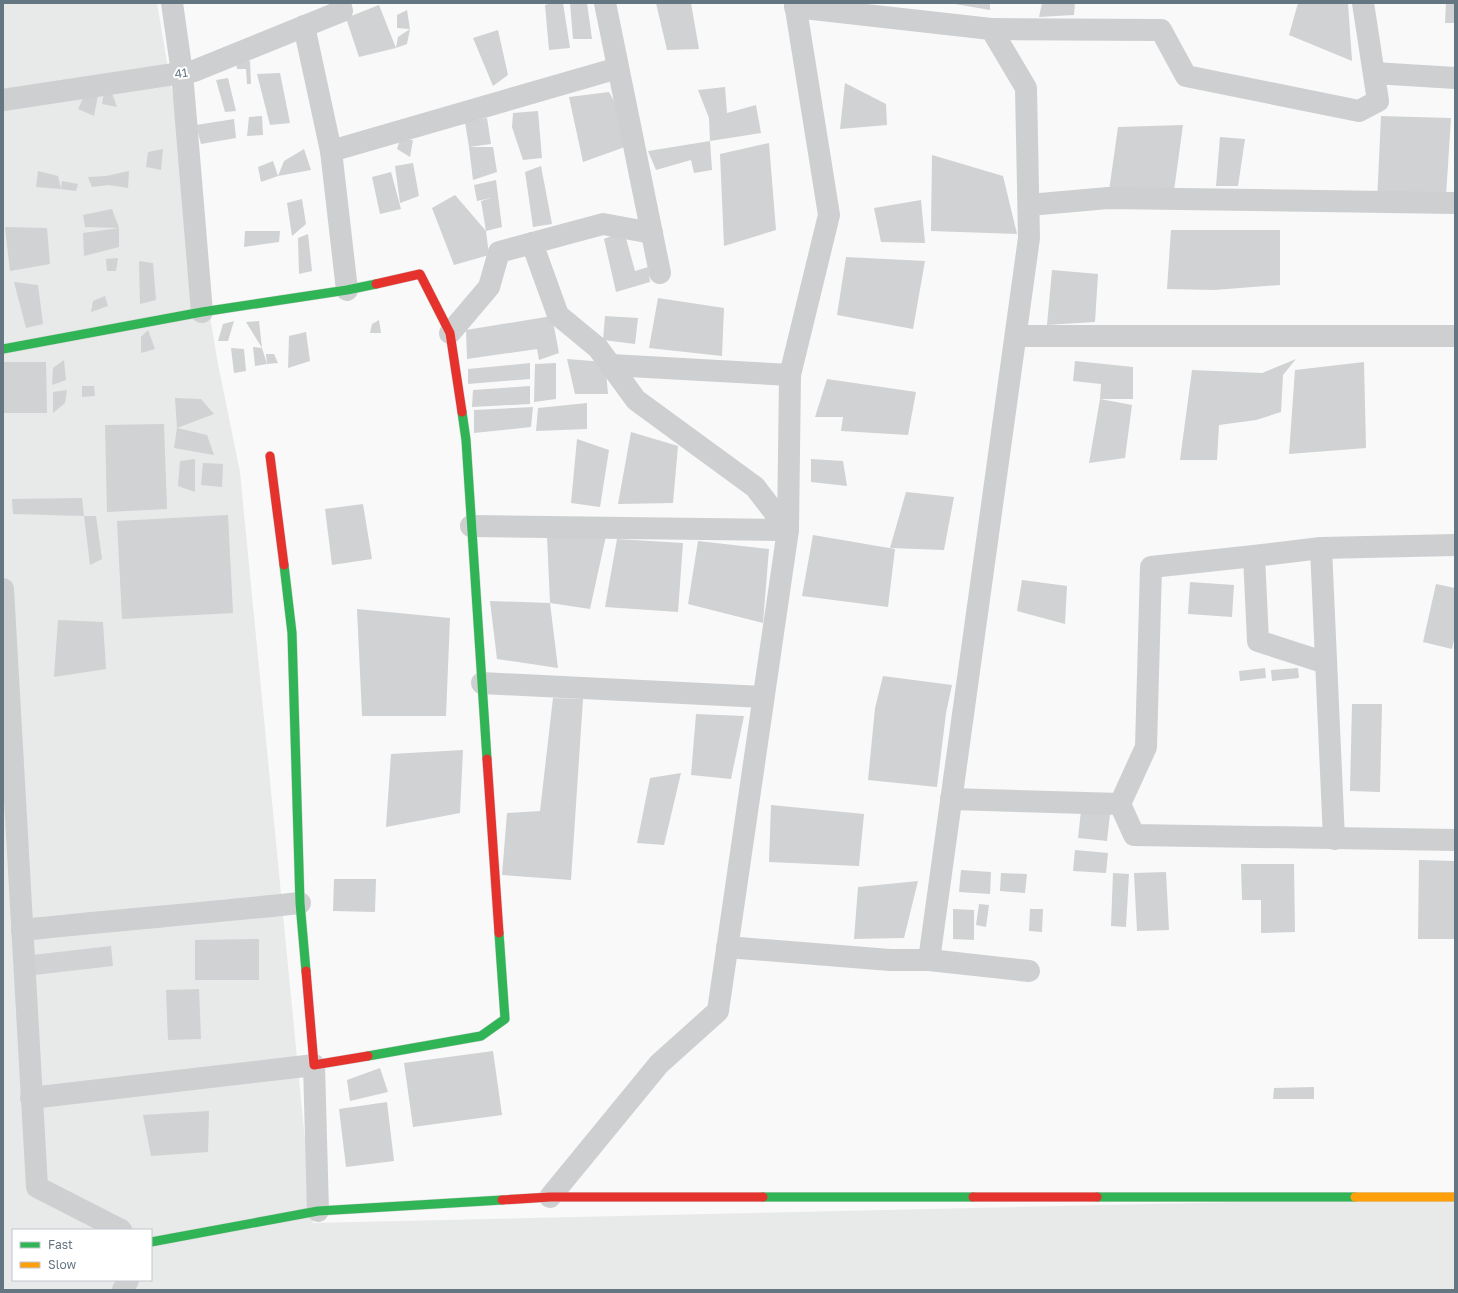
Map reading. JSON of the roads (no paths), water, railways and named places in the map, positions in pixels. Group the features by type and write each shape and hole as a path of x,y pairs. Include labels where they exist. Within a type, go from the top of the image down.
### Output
{"street":[{"path":"172,3 182,73 202,312"},
{"path":"605,3 660,273"},
{"path":"550,1197 659,1064 718,1011 788,530 790,375 829,215 795,5 991,29 1161,30 1186,76 1359,110 1378,101 1363,3"},
{"name":"41","path":"3,100 194,71 304,26 346,6"},
{"path":"304,26 331,151 347,290"},
{"path":"929,960 1029,238 1026,88 991,29"},
{"path":"331,151 618,68"},
{"path":"1374,73 1455,78"},
{"path":"1029,205 1108,198 1455,203"},
{"path":"450,333 489,287 499,252 603,224 652,233"},
{"path":"532,243 558,315 598,348 636,400 755,487 788,530"},
{"path":"3,349 202,312 347,290 420,274 450,333 466,440 505,1019 481,1036 314,1065 31,1098"},
{"path":"1016,336 1455,336"},
{"path":"610,365 790,375"},
{"path":"270,456 292,633 300,903 314,1065 318,1212"},
{"path":"471,526 788,530"},
{"path":"1455,545 1321,548 1151,567 1146,747 1120,804 1134,835 1455,840"},
{"path":"1321,548 1334,839"},
{"path":"1254,556 1258,641 1326,663"},
{"path":"3,589 37,1187 118,1229"},
{"path":"482,683 763,697"},
{"path":"951,799 1120,804"},
{"path":"22,930 158,916 201,914 300,903"},
{"path":"727,947 890,960 929,960 1029,971"},
{"path":"152,1242 318,1212 550,1197 1455,1197"},
{"path":"123,1290 128,1281"}]}
